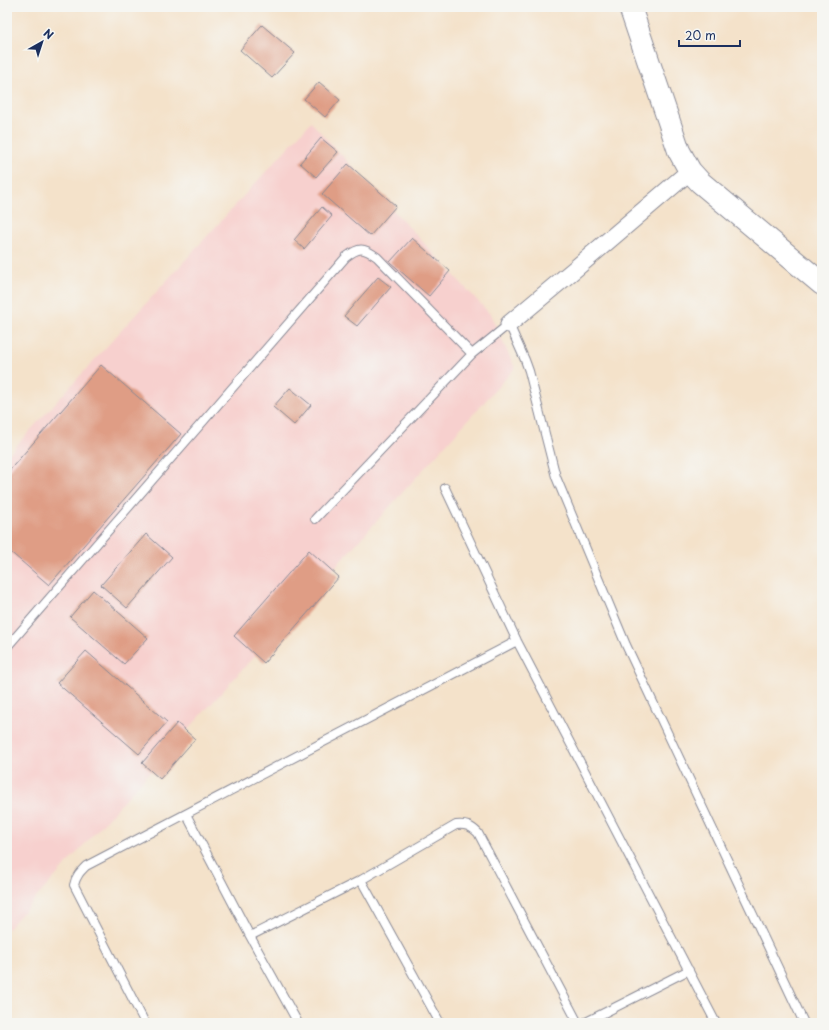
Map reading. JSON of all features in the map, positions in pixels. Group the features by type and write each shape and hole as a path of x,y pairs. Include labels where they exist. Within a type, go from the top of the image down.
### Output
{"street":[{"path":"630,7 679,151 690,171 700,182 822,284"},
{"path":"508,324 690,171"}],"lane":[{"path":"7,647 346,257 357,249 365,249 377,257 472,354"},
{"path":"316,519 472,354 508,324 529,371 556,477 626,645 804,1023"},
{"path":"445,488 517,641 716,1023"},
{"path":"145,1023 74,885 75,878 86,866 517,641"},
{"path":"186,814 250,936 298,1023"},
{"path":"250,936 361,880 456,825 464,824 472,827 478,834 578,1023"},
{"path":"361,880 440,1023"},
{"path":"584,1023 689,970"}],"shaded area":[{"path":"311,122 490,314 515,368 7,930 7,456"}],"building":[{"path":"262,25 295,53 272,78 240,50"},
{"path":"319,82 340,100 325,117 304,99"},
{"path":"321,138 338,152 316,177 300,163"},
{"path":"348,164 396,206 370,236 322,194"},
{"path":"322,207 332,216 304,249 294,240"},
{"path":"412,238 450,271 429,296 390,262"},
{"path":"378,277 391,287 357,326 344,316"},
{"path":"101,365 181,434 49,585 7,549 7,473"},
{"path":"290,388 311,405 294,425 273,407"},
{"path":"146,534 172,557 127,608 101,585"},
{"path":"309,550 339,577 264,663 234,636"},
{"path":"93,590 148,638 124,664 70,617"},
{"path":"86,651 167,722 139,754 57,683"},
{"path":"177,723 195,739 160,779 142,763"}]}
